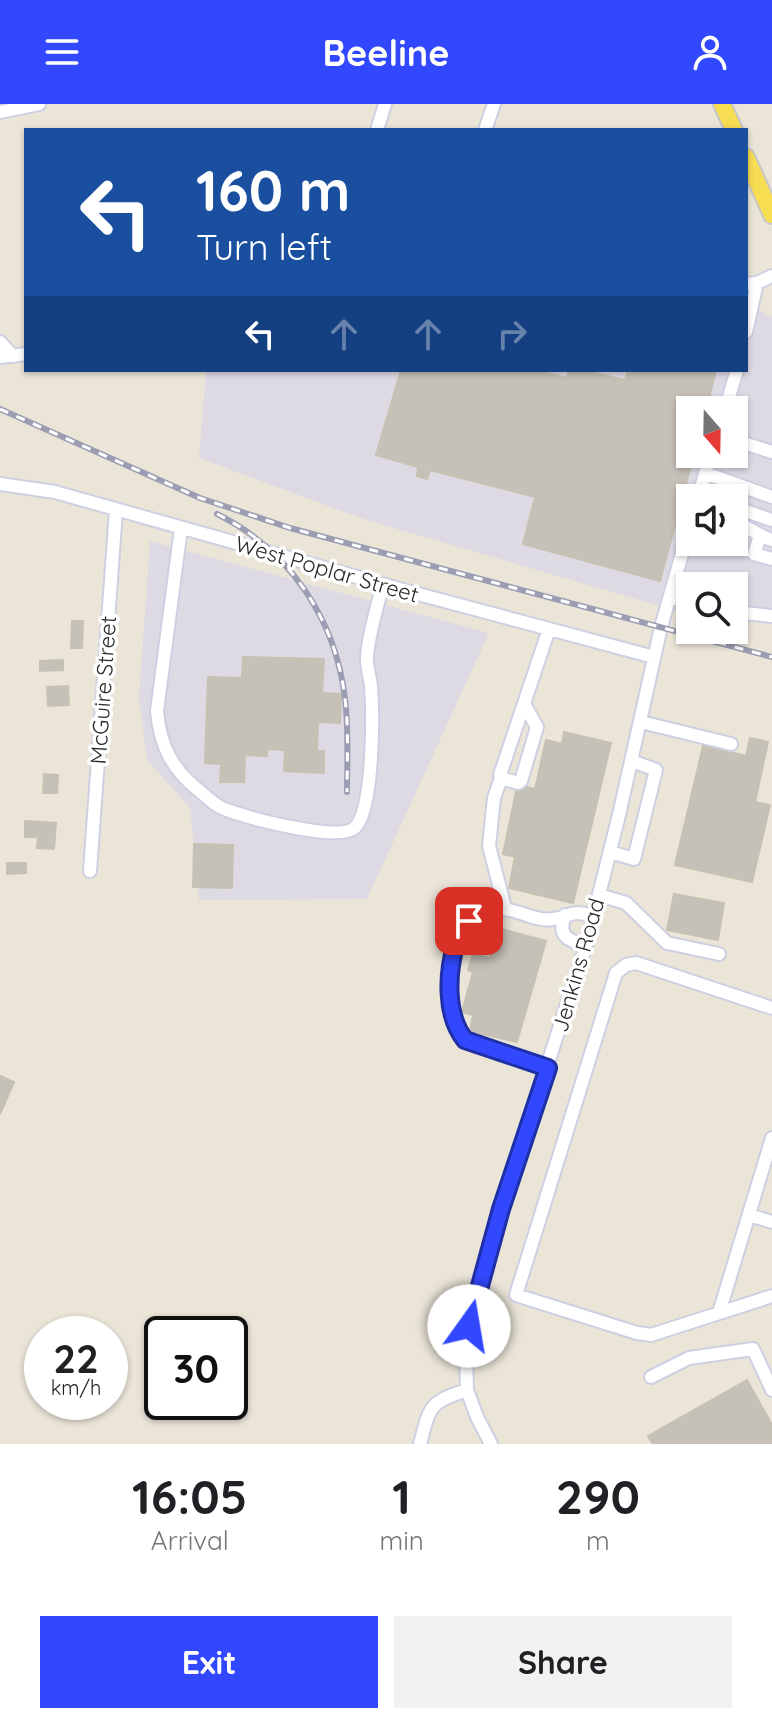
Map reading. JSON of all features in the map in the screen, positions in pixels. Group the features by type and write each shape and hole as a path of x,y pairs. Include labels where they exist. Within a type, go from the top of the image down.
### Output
{"main road":[{"path":"722,104 733,128"},
{"path":"748,161 772,215"}],"street":[{"path":"0,112 39,104"},
{"path":"378,128 385,104"},
{"path":"486,128 494,104"},
{"path":"748,316 752,284 772,276"},
{"path":"0,342 13,356"},
{"path":"729,396 736,372"},
{"path":"748,444 772,452"},
{"path":"704,484 707,468"},
{"path":"705,473 772,497"},
{"name":"West Poplar Street","path":"0,484 55,492 654,657"},
{"name":"McGuire Street","path":"90,871 116,510"},
{"path":"748,512 772,520"},
{"path":"181,528 157,711 158,732 173,765 189,783 220,808 247,817 332,834 354,829 360,821 371,751 371,687 367,655 383,584"},
{"path":"748,528 766,538 754,554 772,559"},
{"name":"Jenkins Road","path":"491,1444 467,1390 467,1342 474,1302 586,946 632,761 654,657 682,556"},
{"path":"670,597 676,599"},
{"path":"748,613 772,616"},
{"path":"505,908 489,846 494,798 549,629"},
{"path":"501,778 518,783 521,781 537,727 524,704"},
{"path":"641,722 731,744"},
{"path":"610,852 634,859 653,785 656,770 632,761"},
{"path":"599,895 626,903 667,943 719,954"},
{"path":"548,1068 465,1040 452,1020 450,981 456,942 469,921 480,914 505,908 551,920 575,911 594,916"},
{"path":"565,915 560,927 562,933 572,942 586,946"},
{"path":"772,1008 636,963 626,965 616,973 516,1295 651,1335 772,1296"},
{"path":"719,1313 772,1138"},
{"path":"749,1215 772,1222"},
{"path":"651,1377 689,1358 753,1349 772,1390"},
{"path":"420,1444 432,1407 441,1398 467,1390"}],"shaded area":[{"path":"748,304 772,317 772,618 748,618 748,572 676,572 676,611 363,519 199,458 206,372 748,372"},
{"path":"150,541 489,633 367,899 199,900 190,808 147,760 139,697"}],"building":[{"path":"400,372 543,372 567,378 568,372 590,372 625,380 627,372 716,372 710,396 676,396 676,468 690,468 686,484 676,484 676,521 660,581 523,544 535,497 430,470 427,479 417,476 418,467 376,455"},
{"path":"72,621 83,621 82,648 71,648"},
{"path":"243,657 324,659 322,693 341,694 340,723 318,722 317,751 324,751 324,773 284,771 285,750 267,749 267,756 245,755 244,782 220,782 221,764 205,763 208,677 242,678"},
{"path":"63,660 63,670 40,671 40,661"},
{"path":"68,686 69,705 48,706 47,687"},
{"path":"564,732 611,743 573,903 509,888 515,857 503,854 516,792 527,787 535,789 546,740 562,744"},
{"path":"750,738 768,742 755,802 770,805 752,882 675,865 703,746 746,756"},
{"path":"44,774 58,775 57,793 43,793"},
{"path":"25,821 56,823 54,849 37,848 38,837 25,837"},
{"path":"194,844 233,845 232,888 193,887"},
{"path":"7,863 26,863 26,873 7,874"},
{"path":"674,894 724,903 718,940 667,930"},
{"path":"498,928 546,941 517,1042 470,1031 473,1015 462,1012 473,972 468,970 473,954 490,958"},
{"path":"0,1076 14,1082 0,1114"},
{"path":"747,1380 772,1425 772,1444 653,1444 648,1436"}],"railway":[{"path":"0,409 200,498 290,528 772,657"},
{"path":"217,514 267,547 305,590 320,615 340,670 345,699 347,792"}],"route":[{"path":"469,921 456,942 450,981 452,1020 465,1040 548,1068 501,1209 469,1326"}]}
